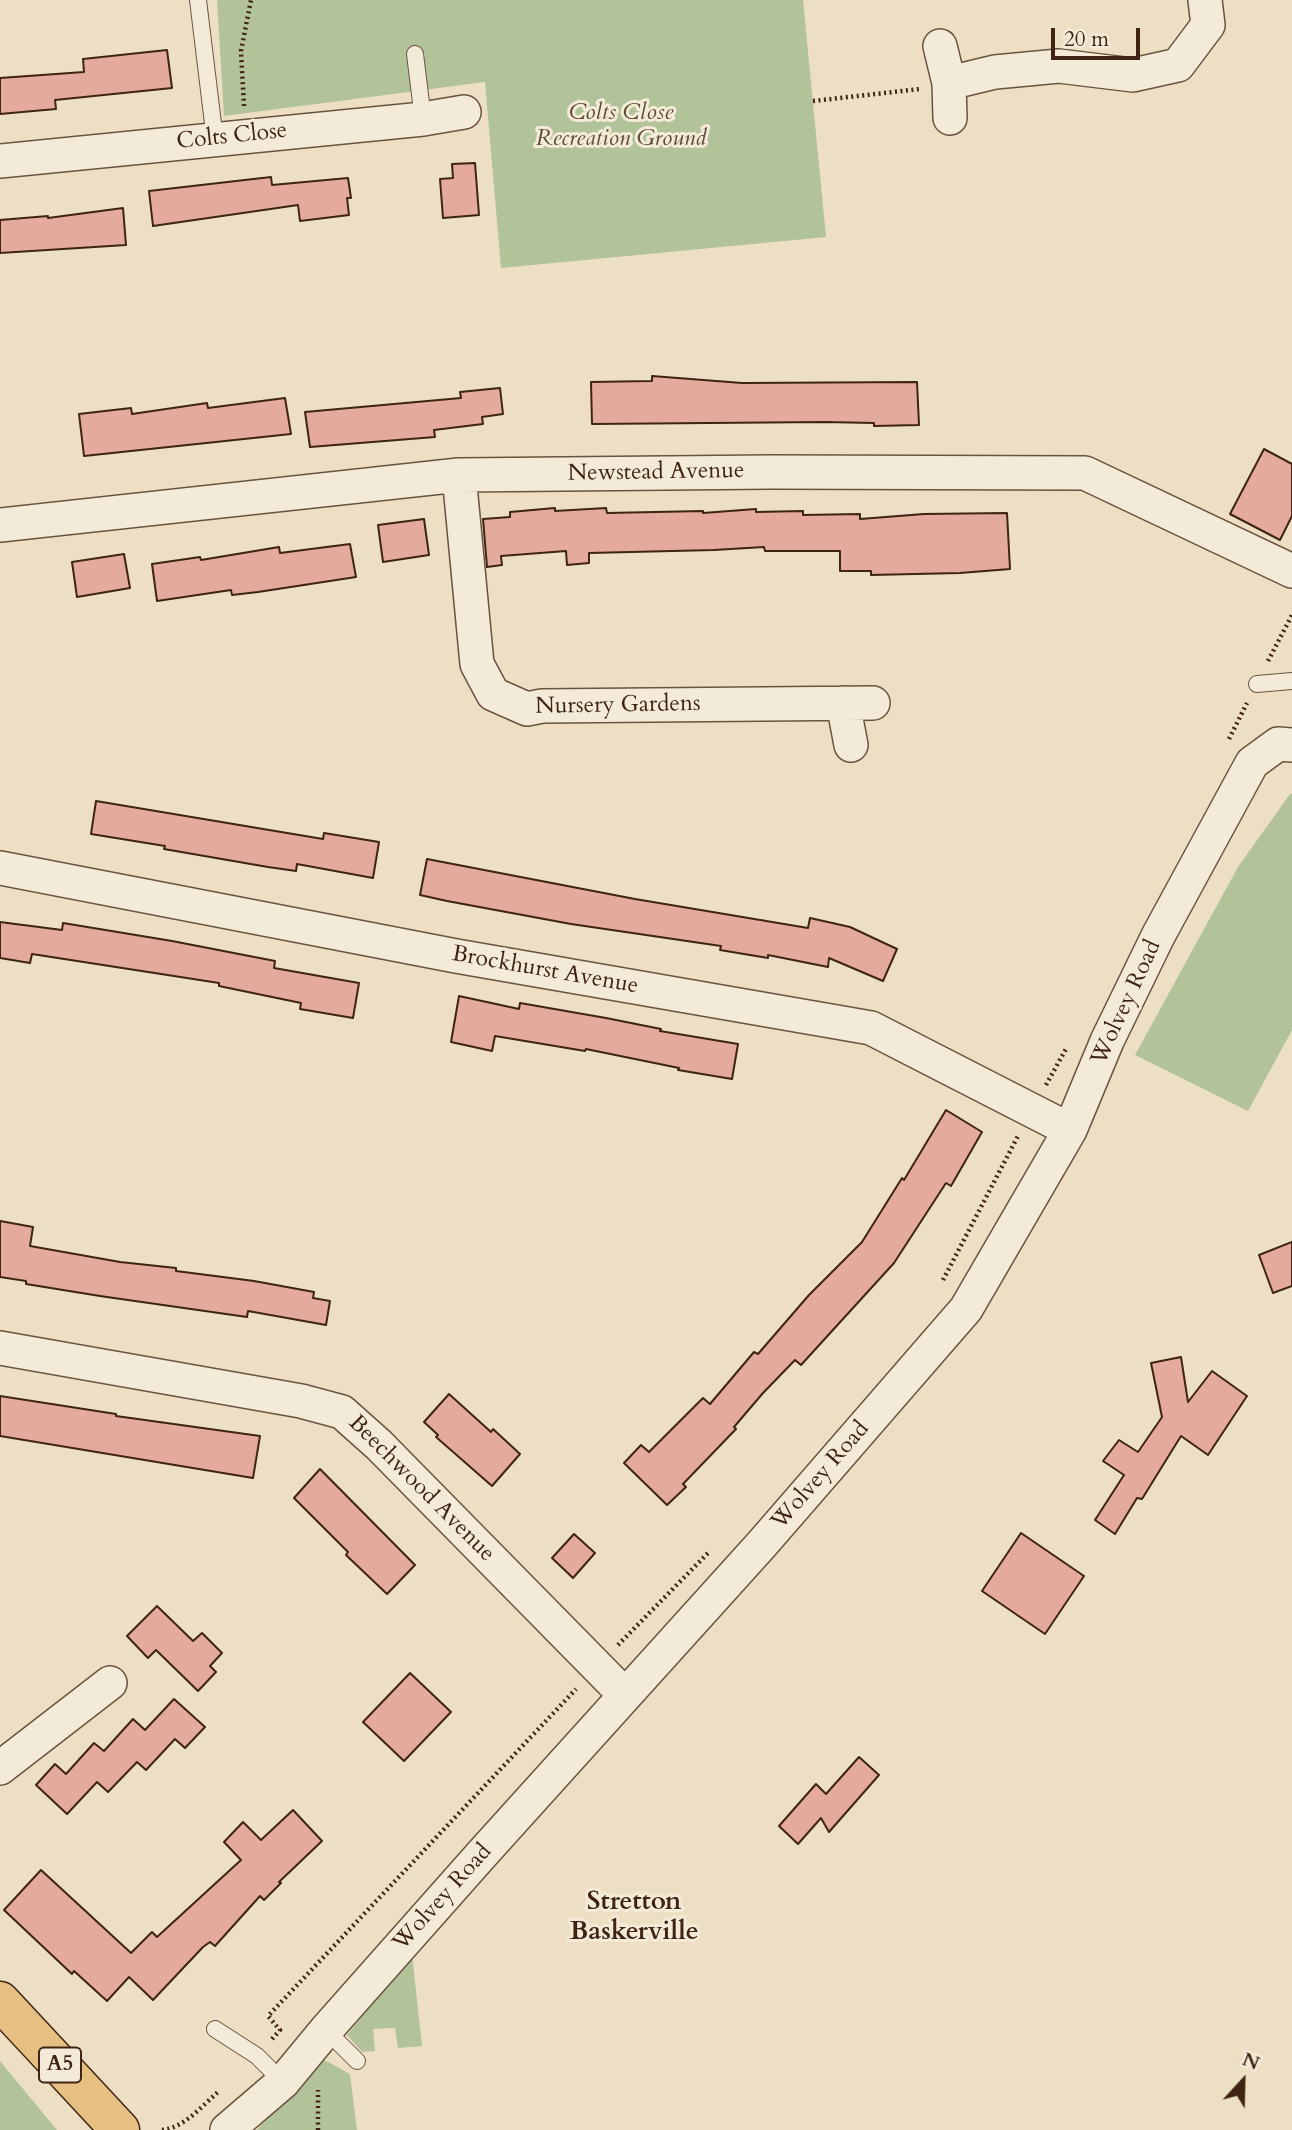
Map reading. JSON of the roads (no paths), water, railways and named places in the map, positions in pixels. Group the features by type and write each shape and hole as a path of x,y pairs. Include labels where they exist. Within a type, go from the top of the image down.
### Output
{"highway":[{"name":"A5","path":"0,2001 120,2130"}],"street":[{"path":"949,83 995,72 1059,66 1133,75 1178,65 1208,25 1205,0"},
{"path":"940,46 949,83 950,118"},
{"name":"Colts Close","path":"0,162 423,119 464,112"},
{"name":"Newstead Avenue","path":"0,525 458,475 1085,473 1292,571"},
{"name":"Nursery Gardens","path":"458,475 477,664 493,694 527,709 542,706 858,703 851,746"},
{"name":"Wolvey Road","path":"227,2130 283,2082 326,2030 762,1544 966,1309 1070,1130 1107,1041 1141,971 1246,773 1252,763 1278,744 1292,745"},
{"name":"Brockhurst Avenue","path":"0,868 456,956 871,1028 1070,1130"},
{"name":"Beechwood Avenue","path":"0,1348 301,1401 342,1412 379,1445 625,1695"},
{"path":"0,1768 110,1683"}],"lane":[{"path":"198,0 230,137"},
{"path":"415,54 423,119"},
{"path":"1257,684 1292,681"},
{"path":"215,2028 257,2056 283,2082"},
{"path":"326,2030 357,2060"}],"district":[{"name":"Stretton Baskerville","path":"634,1918"}],"park label":[{"name":"Colts Close Recreation Ground","path":"621,127"}]}
